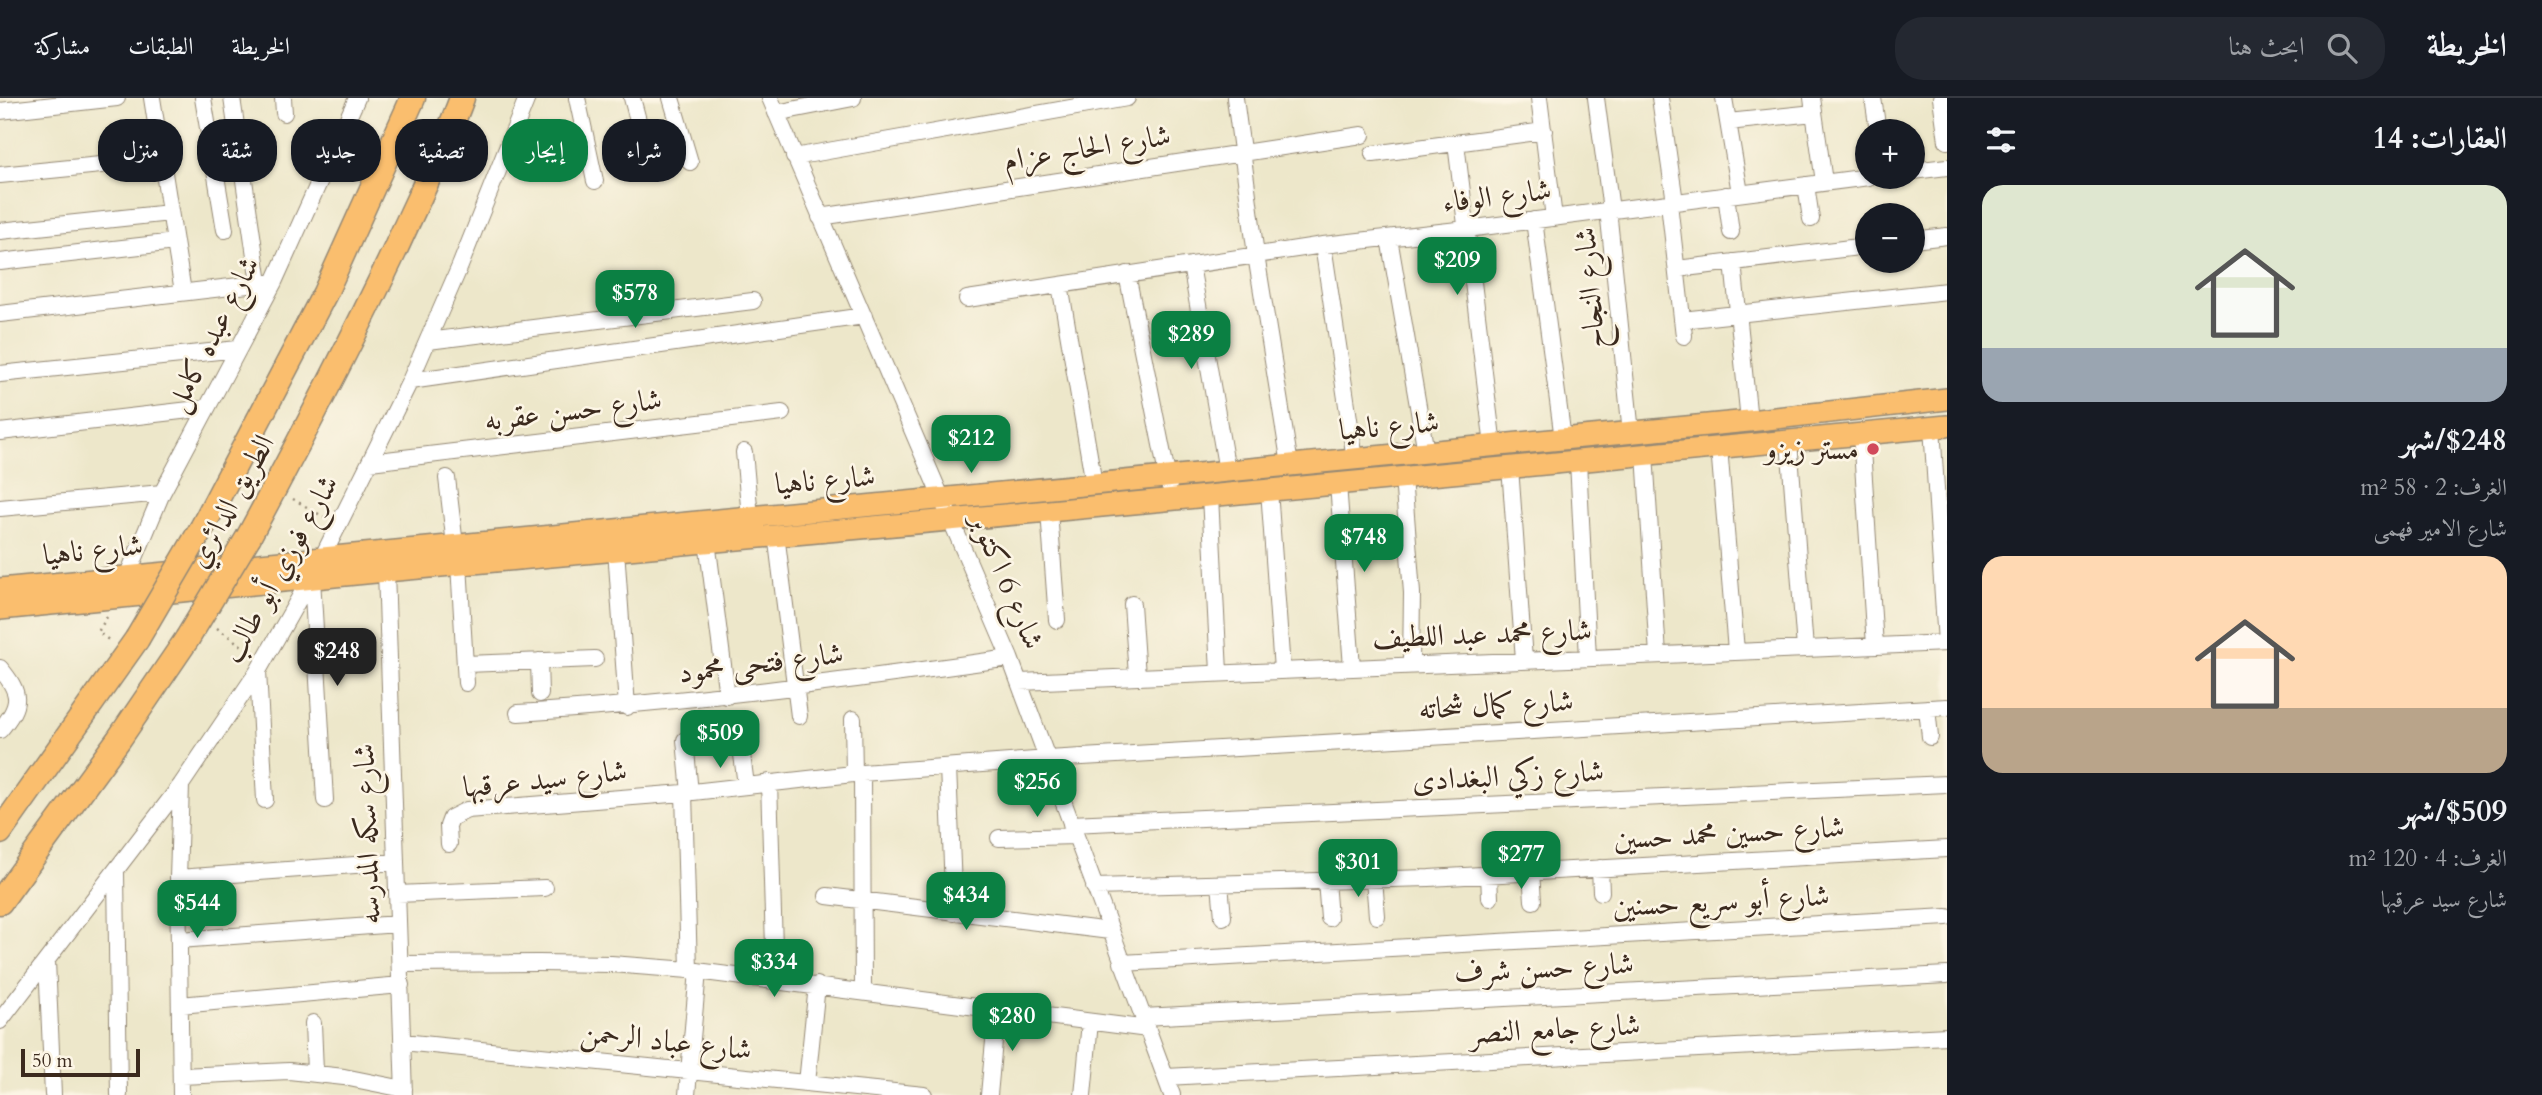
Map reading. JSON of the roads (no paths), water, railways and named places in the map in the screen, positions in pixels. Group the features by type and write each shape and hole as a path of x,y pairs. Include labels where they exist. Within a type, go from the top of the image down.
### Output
{"highway":[{"name":"الطريق الدائري","path":"0,902 119,739 187,639 249,536 319,407 447,139 462,98"},
{"name":"الطريق الدائري","path":"0,832 137,639 202,528 325,293 409,108"}],"main road":[{"name":"شارع ناهيا","path":"0,589 322,558 616,549 664,535 750,517 1631,433 1947,399"},
{"name":"شارع ناهيا","path":"0,609 386,570 457,555 664,535 707,541 1048,512 1939,426"}],"street":[{"path":"7,106 117,98"},
{"path":"152,98 155,119"},
{"path":"203,98 225,230"},
{"path":"0,314 266,282 232,98"},
{"name":"شارع عبده كامل","path":"119,596 162,493 238,349 266,282 357,98"},
{"path":"577,98 595,181"},
{"path":"632,98 638,119"},
{"path":"671,98 690,162"},
{"path":"773,105 853,98"},
{"path":"794,157 1127,98"},
{"path":"1235,98 1256,255 1290,465"},
{"path":"1539,98 1554,218"},
{"name":"شارع النجاح","path":"1596,98 1611,210 1609,219 1631,433"},
{"path":"1660,98 1683,328 1738,314 1947,291"},
{"path":"1724,98 1733,194 1731,232"},
{"path":"1873,98 1876,119"},
{"path":"1941,98 1947,141"},
{"name":"شارع فوزي أبو طالب","path":"0,1021 181,785 258,671 311,578 428,341 525,99"},
{"name":"شارع 6 اكتوبر","path":"773,105 1020,682 1172,1095"},
{"path":"1728,122 1813,106 1824,183"},
{"path":"1373,154 1544,131"},
{"name":"شارع الحاج عزام","path":"821,217 1362,135"},
{"path":"1456,143 1493,446"},
{"path":"0,175 98,165"},
{"path":"1925,170 1947,167"},
{"name":"شارع الوفاء","path":"967,299 1323,245 1855,179"},
{"path":"165,182 183,292"},
{"path":"1806,185 1811,219"},
{"path":"0,231 170,213"},
{"path":"1534,220 1563,439"},
{"path":"1925,239 1947,236"},
{"path":"1389,238 1426,452"},
{"path":"0,262 175,242"},
{"path":"1323,245 1355,459"},
{"path":"1677,269 1855,247"},
{"path":"1733,262 1749,421"},
{"path":"1191,265 1227,471"},
{"path":"1127,274 1172,500"},
{"path":"1060,285 1094,484"},
{"path":"428,341 753,301"},
{"path":"410,381 864,316"},
{"path":"0,374 238,349"},
{"path":"0,432 207,408"},
{"name":"شارع حسن عقربه","path":"370,463 782,412"},
{"path":"1939,426 1946,643"},
{"path":"1861,434 1875,646"},
{"path":"1789,441 1805,649"},
{"path":"1719,447 1736,651"},
{"path":"744,452 750,517"},
{"path":"1645,454 1658,655"},
{"path":"1578,461 1588,657"},
{"path":"1510,467 1524,660"},
{"path":"1403,477 1412,593 1411,665"},
{"path":"447,478 457,555 466,683"},
{"path":"1338,484 1352,667"},
{"path":"1269,490 1282,670"},
{"path":"0,508 162,493"},
{"path":"1210,496 1219,672"},
{"path":"1048,512 1057,620"},
{"path":"776,534 799,716"},
{"path":"707,541 727,696"},
{"path":"616,549 627,707"},
{"name":"شارع سكه المدرسه","path":"386,570 404,1092"},
{"path":"311,578 325,800"},
{"path":"1132,604 1137,676"},
{"name":"شارع محمد عبد اللطيف","path":"1020,682 1946,643"},
{"name":"شارع فتحى محمود","path":"518,713 627,707 727,696 1010,658"},
{"path":"466,664 595,659"},
{"path":"538,661 540,694"},
{"path":"0,668 16,691 17,705 0,730"},
{"path":"258,671 265,800"},
{"name":"شارع كمال شحاته","path":"1048,760 1947,707"},
{"path":"1927,708 1930,737"},
{"path":"853,719 863,900 863,992"},
{"path":"739,732 746,785"},
{"path":"685,740 694,971 687,1095"},
{"name":"شارع سيد عرقبها","path":"449,844 448,826 452,818 467,810 687,793 858,773 1048,760"},
{"path":"948,767 954,913"},
{"path":"769,782 775,981"},
{"path":"181,785 178,878 181,1095"},
{"name":"شارع زكي البغدادى","path":"999,838 1074,830 1947,785"},
{"name":"شارع حسين محمد حسين","path":"1094,887 1489,874 1947,849"},
{"path":"178,878 396,862"},
{"path":"1600,868 1601,892"},
{"path":"1531,872 1533,901"},
{"path":"116,873 119,1095"},
{"path":"1489,874 1490,898"},
{"path":"1374,879 1377,916"},
{"path":"1326,881 1329,918"},
{"path":"1220,884 1223,917"},
{"path":"397,894 545,888"},
{"path":"827,896 1110,931"},
{"name":"شارع أبو سريع حسنين","path":"1122,963 1947,917"},
{"path":"179,940 398,925"},
{"path":"47,961 53,1095"},
{"name":"شارع حسن شرف","path":"400,964 611,964 817,985 1090,1021 1145,1023 1947,975"},
{"path":"180,1004 401,985"},
{"path":"807,1083 817,985"},
{"path":"989,1095 997,1009"},
{"path":"1083,1095 1090,1021"},
{"path":"313,1023 315,1072"},
{"name":"شارع جامع النصر","path":"1167,1077 1947,1036"},
{"name":"شارع عباد الرحمن","path":"403,1042 924,1095"},
{"path":"181,1076 315,1072 404,1092"}],"place":[{"name":"مستر زيزو","path":"1873,449"}]}
